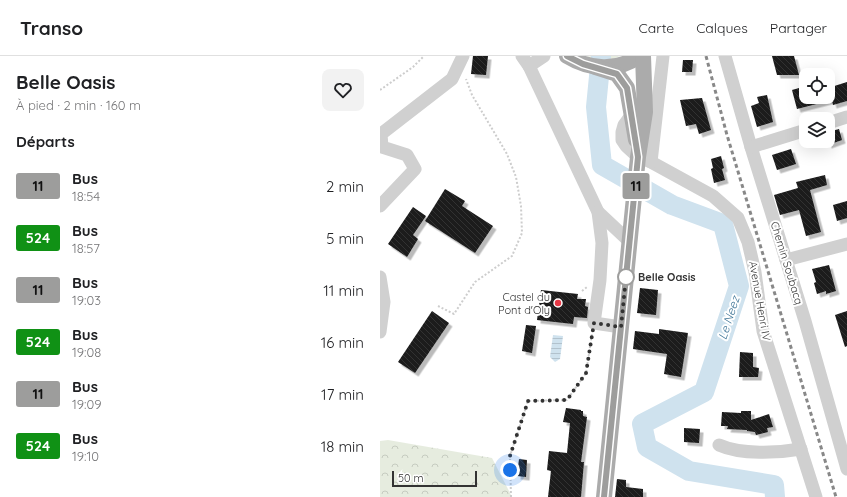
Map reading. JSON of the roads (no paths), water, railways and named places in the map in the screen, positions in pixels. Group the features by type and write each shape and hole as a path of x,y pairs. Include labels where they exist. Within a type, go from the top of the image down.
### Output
{"main road":[{"path":"595,68 617,67 639,57 645,112 642,163 632,218 604,497"},
{"path":"570,58 583,64 617,74 627,88 642,163"}],"street":[{"path":"380,206 415,169 407,154 382,147 381,134 452,79 463,56"},
{"path":"544,56 525,61 598,212 602,243 600,280 594,323 621,327"},
{"path":"642,163 653,140 663,56"},
{"name":"Chemin Soubacq","path":"726,56 751,147 844,452 847,469"},
{"path":"835,121 847,117"},
{"path":"751,147 799,132"},
{"name":"Avenue Henri IV","path":"642,163 713,196 738,218 748,242 755,272 763,331 816,497"},
{"path":"598,212 630,242"},
{"path":"786,260 847,244"},
{"path":"380,277 384,302 380,332"},
{"path":"719,445 729,450 780,452 801,449"}],"water":[{"path":"553,335 563,336 560,359 555,362 550,357"}],"waterway":[{"name":"Le Neez","path":"601,56 596,107 602,165 672,205 723,224 739,286 704,392 642,424 647,447 689,471 774,485 775,497"}],"railway":[{"path":"706,56 727,135 836,497"}],"place":[{"name":"Belle Oasis","path":"626,277"},
{"name":"Castel du Pont d'Oly","path":"558,303"}]}
